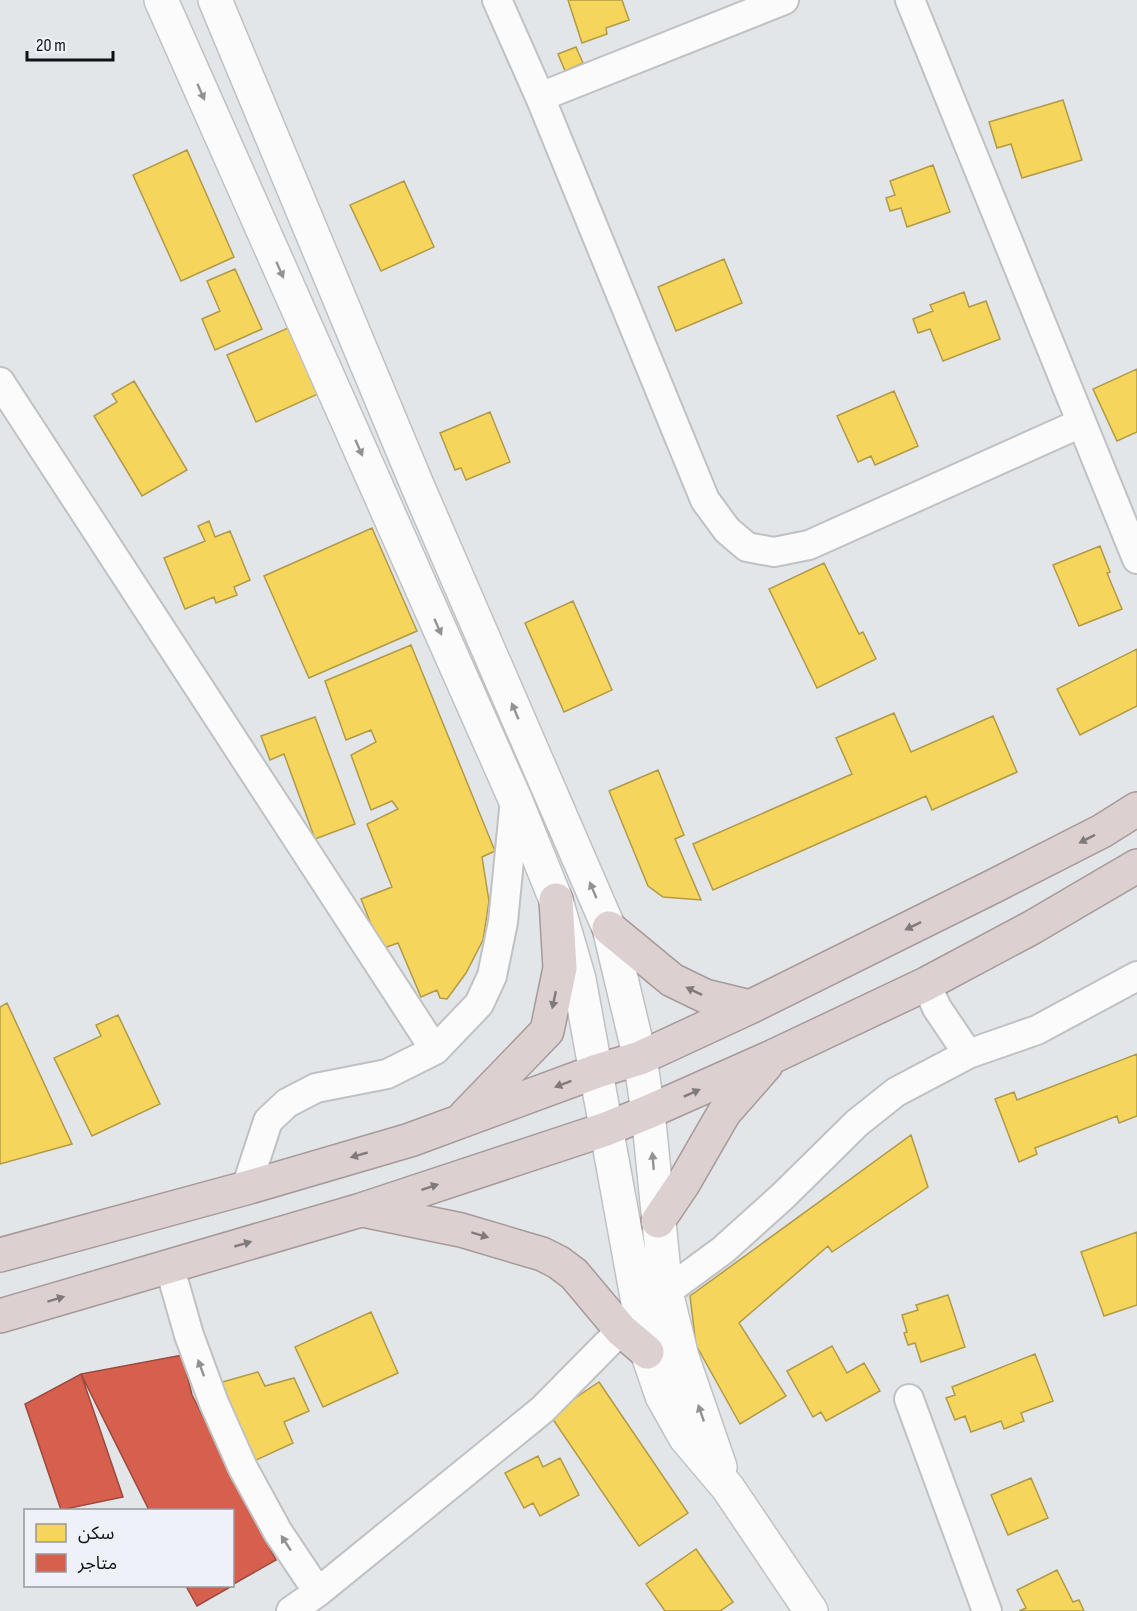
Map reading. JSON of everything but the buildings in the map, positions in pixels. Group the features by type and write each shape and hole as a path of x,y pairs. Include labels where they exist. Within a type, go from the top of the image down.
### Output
{"highway":[{"path":"0,1255 246,1188 410,1140 597,1071 640,1058 750,1006 1102,831 1137,809"},
{"path":"0,1316 361,1209 606,1129 774,1056 926,984 1031,928 1137,866"},
{"path":"459,1123 547,1031 560,968 556,900"},
{"path":"609,927 672,980 705,996 750,1006"},
{"path":"658,1221 683,1184 724,1113 774,1056"},
{"path":"361,1209 461,1230 542,1254 574,1274 621,1330 647,1352"}],"main road":[{"path":"161,0 515,799 556,900 579,979 647,1352 662,1396 685,1437 728,1488 811,1611"},
{"path":"215,0 418,487 609,927 640,1058 648,1112 666,1292 682,1357 728,1488"}],"street":[{"path":"497,0 540,97 705,500 727,530 747,547 774,552 809,544 1081,423"},
{"path":"540,97 784,0"},
{"path":"910,0 1137,559"},
{"path":"0,382 435,1050"},
{"path":"246,1188 268,1121 287,1103 315,1088 387,1074 435,1050 479,1004 492,976 503,922 515,799"},
{"path":"666,1292 723,1250 783,1196 857,1123 889,1098 968,1054 1037,1030 1137,976"},
{"path":"926,984 937,1008 968,1054"},
{"path":"169,1265 189,1335 214,1403 243,1468 278,1532 318,1592"},
{"path":"291,1611 318,1592 542,1410 621,1330"},
{"path":"909,1399 987,1611"}]}
